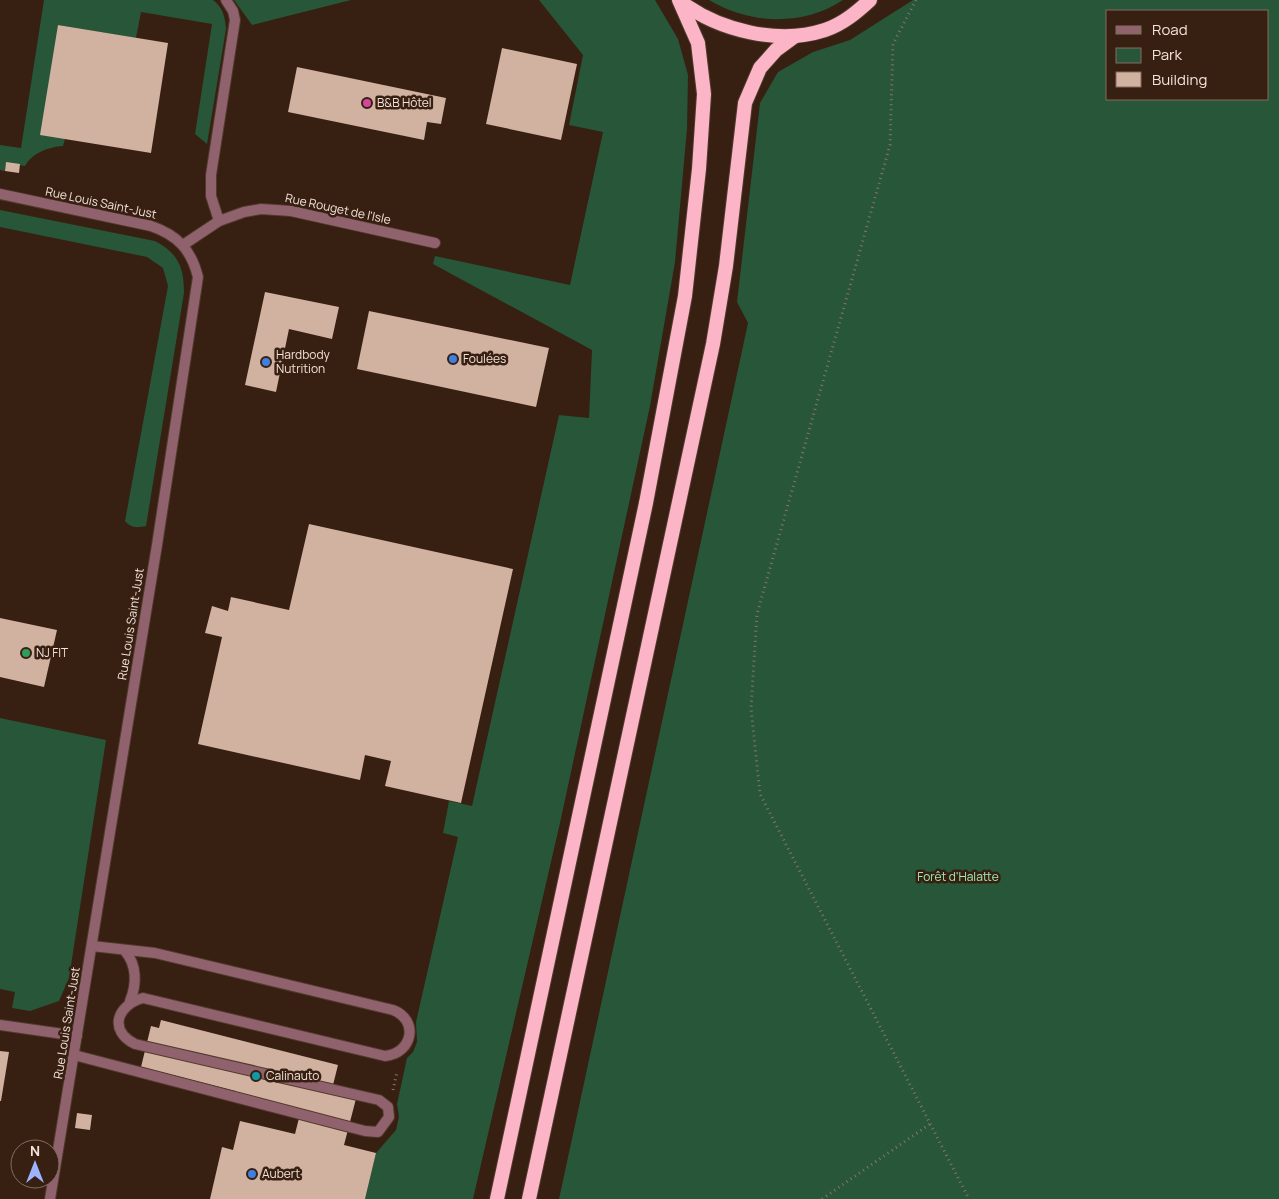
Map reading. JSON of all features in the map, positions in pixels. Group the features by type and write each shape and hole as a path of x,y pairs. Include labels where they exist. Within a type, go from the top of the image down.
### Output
{"highway":[{"path":"679,0 694,11 726,25 764,34 795,36 825,30 838,25 870,0"},
{"path":"497,1199 646,504 685,296 700,169 704,94 698,43 679,0"},
{"path":"529,1199 714,344 726,266 745,103 760,68 776,50 795,36"}],"street":[{"path":"220,221 210,186 235,20 233,11 226,0"},
{"name":"Rue Louis Saint-Just","path":"0,194 151,226 174,236 183,245 195,265 197,290 50,1199"},
{"name":"Rue Rouget de l'Isle","path":"183,245 220,221 244,212 276,209 333,219 435,243"},
{"path":"92,946 155,953 393,1010 402,1013 408,1021 410,1032 408,1042 402,1050 385,1056 143,998 130,1001"},
{"path":"74,1055 366,1131 378,1132 385,1125 389,1117 388,1107 379,1100 135,1044 126,1040 121,1033 119,1022 121,1010 130,1001 135,990 133,964 125,951"},
{"path":"0,1025 77,1036"}],"path":[{"path":"916,0 893,44 890,145 756,614 751,708 760,794 969,1199"},
{"path":"388,1107 402,1050"},
{"path":"822,1199 930,1124"}],"green space":[{"path":"44,0 213,0 223,13 226,29 207,144 195,134 212,24 141,12 136,38 58,25 65,139 63,146 36,154 25,166 6,163 5,171 0,170 0,145 21,148"},
{"path":"234,0 351,0 252,25"},
{"path":"539,0 655,0 678,39 688,75 687,129 675,262 650,406 560,823 473,1199 365,1199 376,1153 396,1130 399,1117 397,1104 407,1058 413,1052 417,1042 416,1022 458,837 443,833 449,801 472,806 559,415 589,418 592,350 433,264 435,256 570,285 603,132 569,125 583,55"},
{"path":"709,0 843,0 811,15 776,19 758,18 741,14"},
{"name":"Forêt d'Halatte","path":"913,0 1279,0 1279,1199 559,1199 748,323 737,302 760,103 778,72 813,52 850,40"},
{"path":"0,210 155,241 174,256 181,268 184,293 146,526 134,527 125,521 168,286 163,268 147,257 0,227"},
{"path":"0,718 106,740 69,978 59,1001 30,1011 12,1008 15,992 0,989"}],"building":[{"path":"58,25 168,43 151,153 40,135"},
{"path":"502,48 577,64 561,140 486,124"},
{"path":"297,67 446,98 441,124 427,122 424,140 288,112"},
{"path":"6,162 20,164 19,173 5,171"},
{"name":"Hardbody Nutrition","path":"265,292 339,307 332,339 289,329 276,392 245,385"},
{"name":"Foulées","path":"369,311 549,348 536,407 357,369"},
{"path":"309,524 513,569 461,803 385,786 391,761 365,755 360,780 198,744 222,637 205,633 212,606 228,611 231,597 289,610"},
{"path":"0,618 57,630 44,687 0,677"},
{"path":"161,1020 338,1065 333,1085 358,1091 344,1145 376,1153 365,1199 210,1199 222,1147 233,1150 240,1121 295,1134 299,1118 232,1101 235,1091 141,1067 151,1026 159,1028"},
{"path":"0,1051 9,1052 1,1101 0,1101"},
{"path":"77,1113 92,1115 90,1130 75,1128"}],"place":[{"name":"B&B Hôtel","path":"367,103"},
{"name":"Foulées","path":"453,359"},
{"name":"Hardbody Nutrition","path":"266,362"},
{"name":"NJ FIT","path":"26,653"},
{"name":"Calinauto","path":"256,1076"},
{"name":"Aubert","path":"252,1174"}]}
